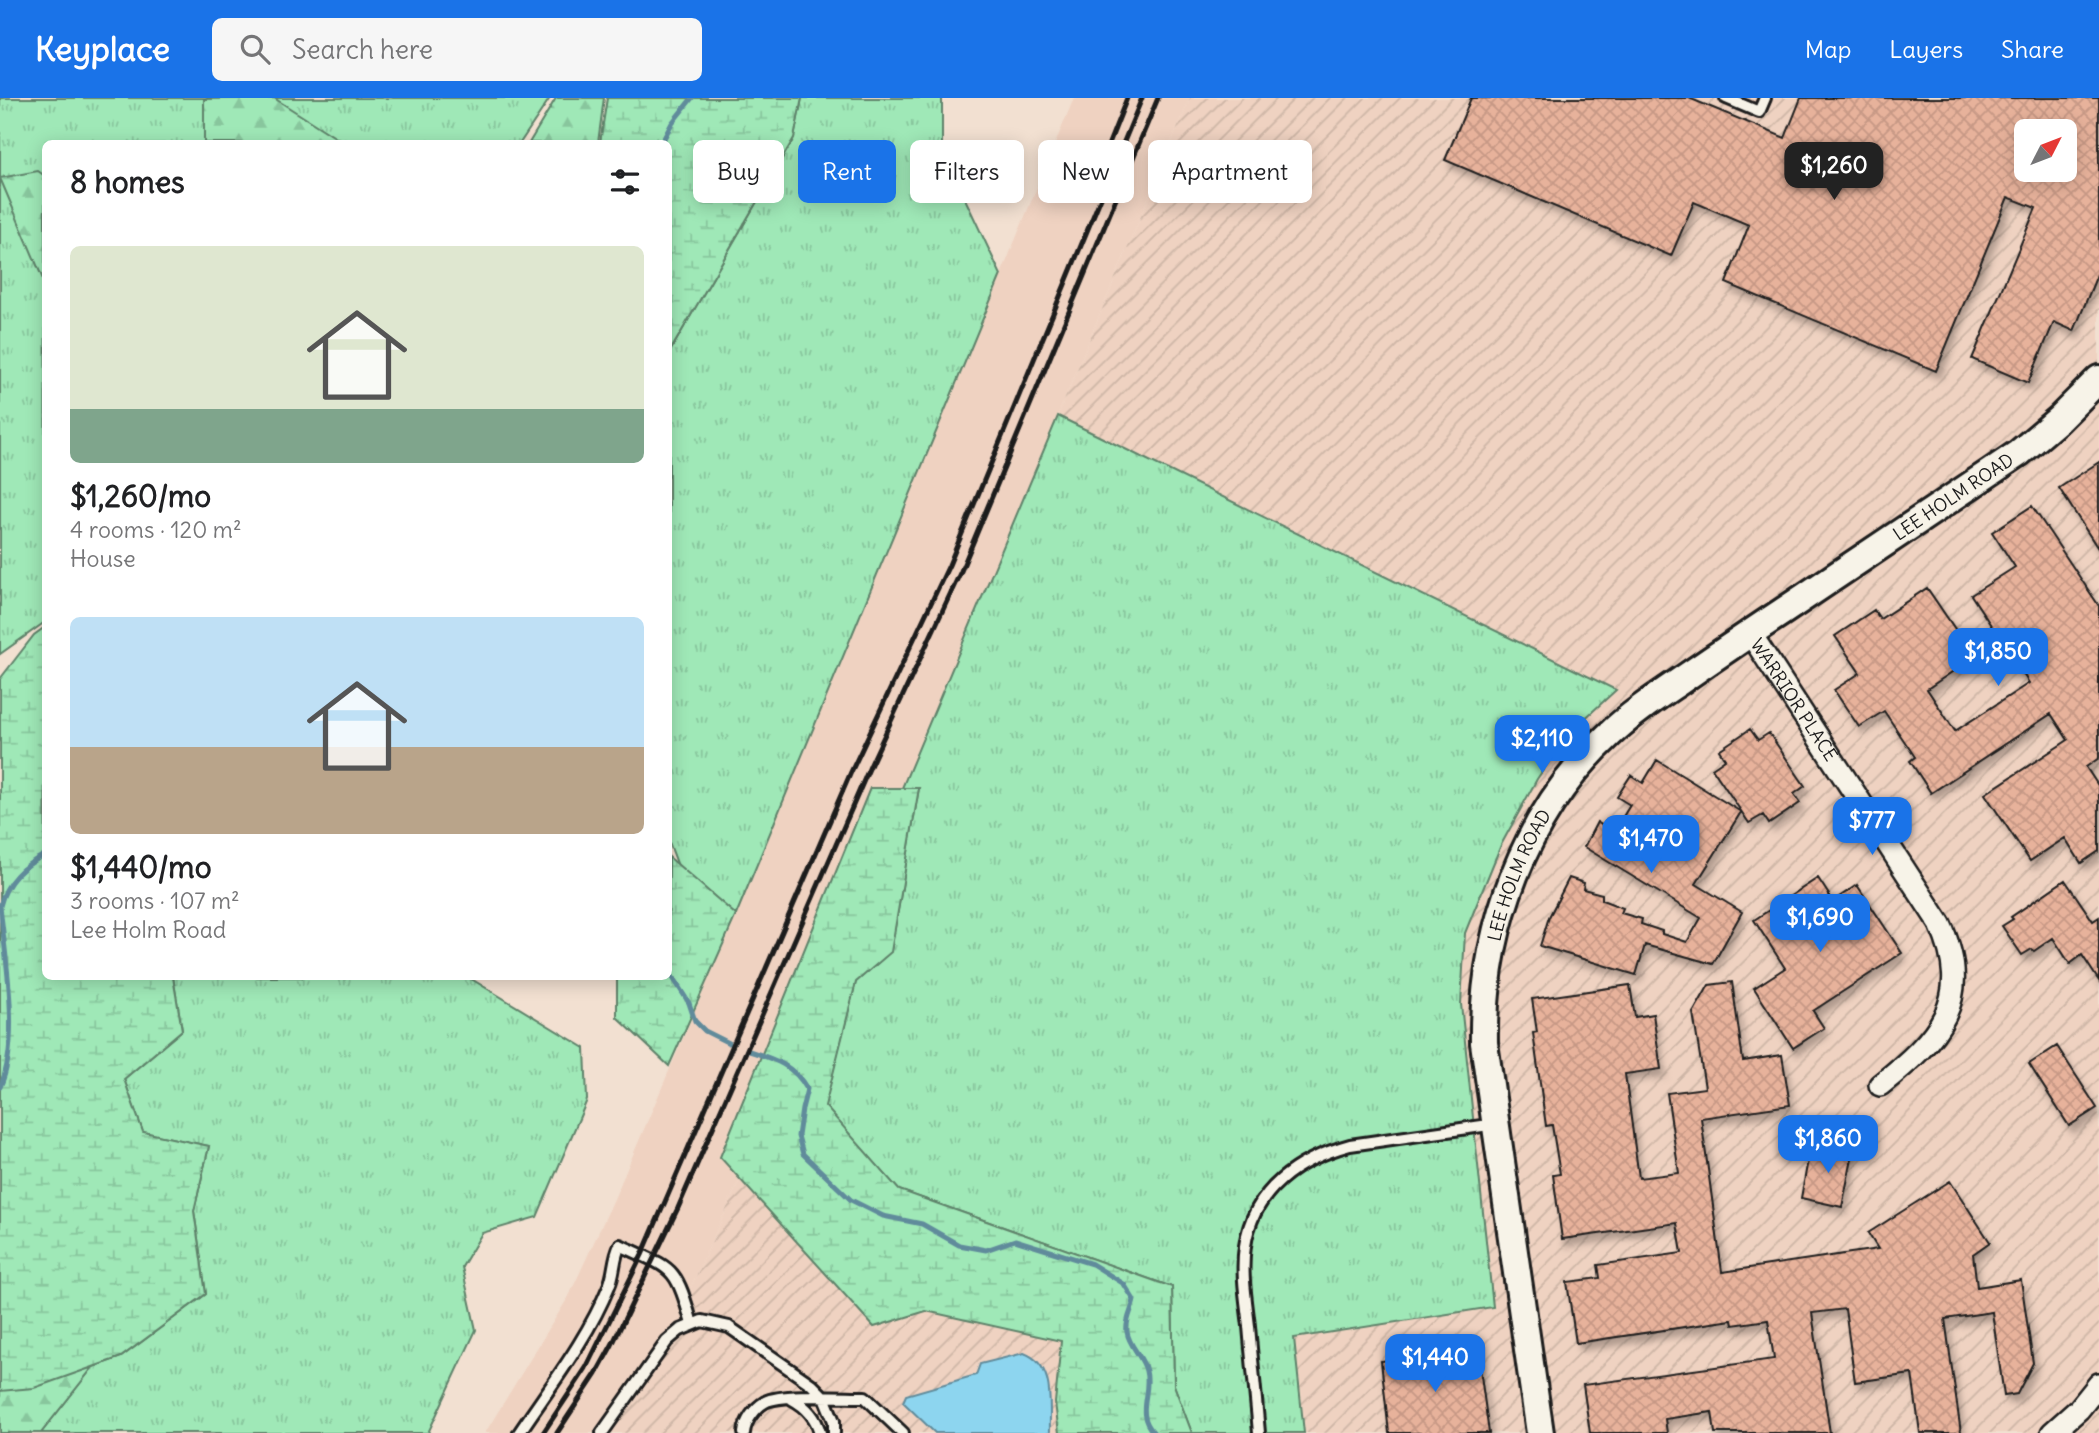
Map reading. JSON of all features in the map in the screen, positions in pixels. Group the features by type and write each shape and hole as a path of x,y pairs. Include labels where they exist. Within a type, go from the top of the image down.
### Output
{"street":[{"name":"LEE HOLM ROAD","path":"1540,1433 1484,1043 1487,989 1503,907 1536,829 1578,767 1611,733 1644,706 2019,453 2059,419 2099,379"},
{"name":"WARRIOR PLACE","path":"1750,633 1940,923 1949,942 1955,986 1942,1019 1916,1056 1880,1084"},
{"path":"2052,1433 2079,1409 2099,1384"}],"lane":[{"path":"1726,98 1759,112 1765,98"},
{"path":"1259,1433 1244,1275 1245,1245 1259,1205 1272,1187 1299,1165 1331,1150 1496,1124"},
{"path":"519,1433 585,1335 611,1284 614,1256 620,1245 666,1266 674,1273 683,1292 692,1324"},
{"path":"602,1433 667,1341 680,1330 702,1321 729,1326 811,1384 824,1397 834,1421 834,1433"},
{"path":"744,1433 744,1426 765,1402 779,1398 865,1397 903,1433"},
{"path":"779,1398 792,1399 805,1406 813,1416 820,1433"}],"shaded area":[{"path":"1074,98 1190,98 1173,140 1148,140 1148,199 740,1179 659,1358 610,1433 485,1433 569,1296 614,1199 736,915 1038,185 1038,203 1134,203 1134,140 1057,140"},
{"path":"1190,98 2099,98 2099,1433 610,1433 659,1358 740,1179 1148,199 1148,203 1312,203 1312,140 1173,140"}],"green space":[{"path":"0,98 550,98 522,140 42,140 42,624 0,654"},
{"path":"274,98 339,140 204,140 204,99"},
{"path":"556,98 604,98 598,140 531,140"},
{"path":"607,98 802,98 794,138 784,155 784,140 693,140 693,203 756,203 672,348 672,140 600,140"},
{"path":"802,98 942,98 942,140 910,140 910,203 967,203 1001,275 736,915 678,866 672,850 672,348 756,203 784,203 784,155 794,138"},
{"path":"38,171 42,174 42,277 0,178"},
{"path":"1058,416 1616,690 1567,735 1537,779 1501,845 1465,933 1461,1004 1493,1307 1294,1338 1304,1433 1192,1433 1174,1385 1172,1287 899,1190 824,1106 856,982 891,951 919,788 902,788"},
{"path":"42,629 42,980 174,980 182,1030 124,1079 143,1132 209,1146 194,1211 206,1294 121,1357 34,1388 0,1391 0,679 34,635"},
{"path":"870,788 919,788 891,952 856,982 825,1106 899,1190 1172,1287 1174,1385 1192,1433 1059,1433 1055,1403 1061,1341 926,1311 874,1327 720,1157"},
{"path":"672,860 736,915 669,1066 617,1017 617,980 672,980"},
{"path":"174,980 473,980 585,1048 587,1100 537,1217 482,1233 462,1267 476,1330 428,1433 41,1433 93,1367 121,1357 206,1294 194,1211 209,1146 143,1132 124,1079 182,1030"},
{"path":"0,1177 160,1282 41,1433 0,1433"}],"water":[{"path":"1024,1353 1041,1366 1046,1376 1050,1398 1050,1433 935,1433 903,1402 906,1395 976,1375 980,1364"}],"building":[{"path":"1471,98 1689,98 1785,138 1801,98 2099,98 2099,270 2074,331 2054,322 2028,383 1972,359 2036,208 2008,197 1936,371 1726,283 1749,225 1694,202 1671,256 1445,160"},
{"path":"2099,462 2099,550 2059,488"},
{"path":"2032,506 2099,606 2099,758 2086,767 2099,787 2099,851 2081,863 2065,838 2030,861 1985,794 2068,740 2051,714 1931,793 1910,761 1915,757 1884,711 1859,727 1834,690 1860,673 1835,636 1874,610 1880,619 1927,588 1974,657 1927,689 1955,731 2029,683 1971,595 2015,567 1992,532"},
{"path":"1750,729 1758,740 1769,733 1805,786 1794,794 1800,803 1769,824 1763,815 1749,823 1712,768 1725,759 1719,750"},
{"path":"1657,760 1741,812 1696,884 1742,912 1713,964 1645,945 1636,975 1540,946 1549,917 1569,878 1584,883 1583,889 1602,894 1602,900 1623,908 1621,913 1642,919 1641,924 1687,942 1701,918 1584,847 1597,822 1613,833 1630,805 1617,797 1631,775 1643,783"},
{"path":"1818,878 1833,901 1857,885 1902,953 1813,1011 1824,1028 1793,1048 1754,988 1785,968 1754,920"},
{"path":"2065,880 2093,921 2099,917 2099,981 2082,955 2070,964 2053,938 2034,951 2032,949 2022,955 2002,926"},
{"path":"1732,982 1743,1061 1782,1055 1790,1105 1701,1118 1722,1272 1878,1249 1868,1233 1950,1181 1990,1242 1973,1254 1977,1287 2021,1280 2033,1363 2017,1394 2004,1396 1992,1312 1945,1319 1961,1433 1920,1433 1912,1374 1855,1382 1845,1309 1812,1313 1830,1433 1715,1433 1712,1412 1665,1419 1667,1433 1590,1433 1583,1385 1774,1359 1768,1320 1733,1325 1732,1320 1576,1343 1567,1282 1600,1278 1598,1265 1682,1253 1677,1223 1562,1239 1553,1175 1560,1174 1552,1125 1546,1126 1533,1033 1537,1032 1532,999 1630,985 1635,1017 1653,1014 1661,1069 1625,1074 1639,1178 1679,1173 1667,1093 1705,1088 1693,1013 1709,985"},
{"path":"2057,1046 2097,1108 2069,1126 2029,1064"},
{"path":"1831,1144 1854,1148 1842,1207 1801,1198 1810,1149 1829,1153"},
{"path":"1477,1347 1489,1433 1389,1433 1381,1361"}],"waterway":[{"path":"663,140 672,123 692,98"},
{"path":"0,1087 10,1046 11,1023 0,906 11,882 42,856"},
{"path":"672,976 689,1003 695,1021 705,1031 729,1043"},
{"path":"749,1051 782,1064 802,1081 807,1089 798,1136 803,1154 851,1200 883,1216 922,1224 959,1245 986,1250 1015,1240 1092,1264 1124,1284 1134,1300 1127,1332 1146,1371 1145,1418 1154,1433"}],"railway":[{"path":"1110,140 1127,98"},
{"path":"543,1433 586,1368 642,1255 851,772 949,565 1142,98"},
{"path":"557,1433 612,1345 678,1208 871,764 961,571 1158,98"}]}
